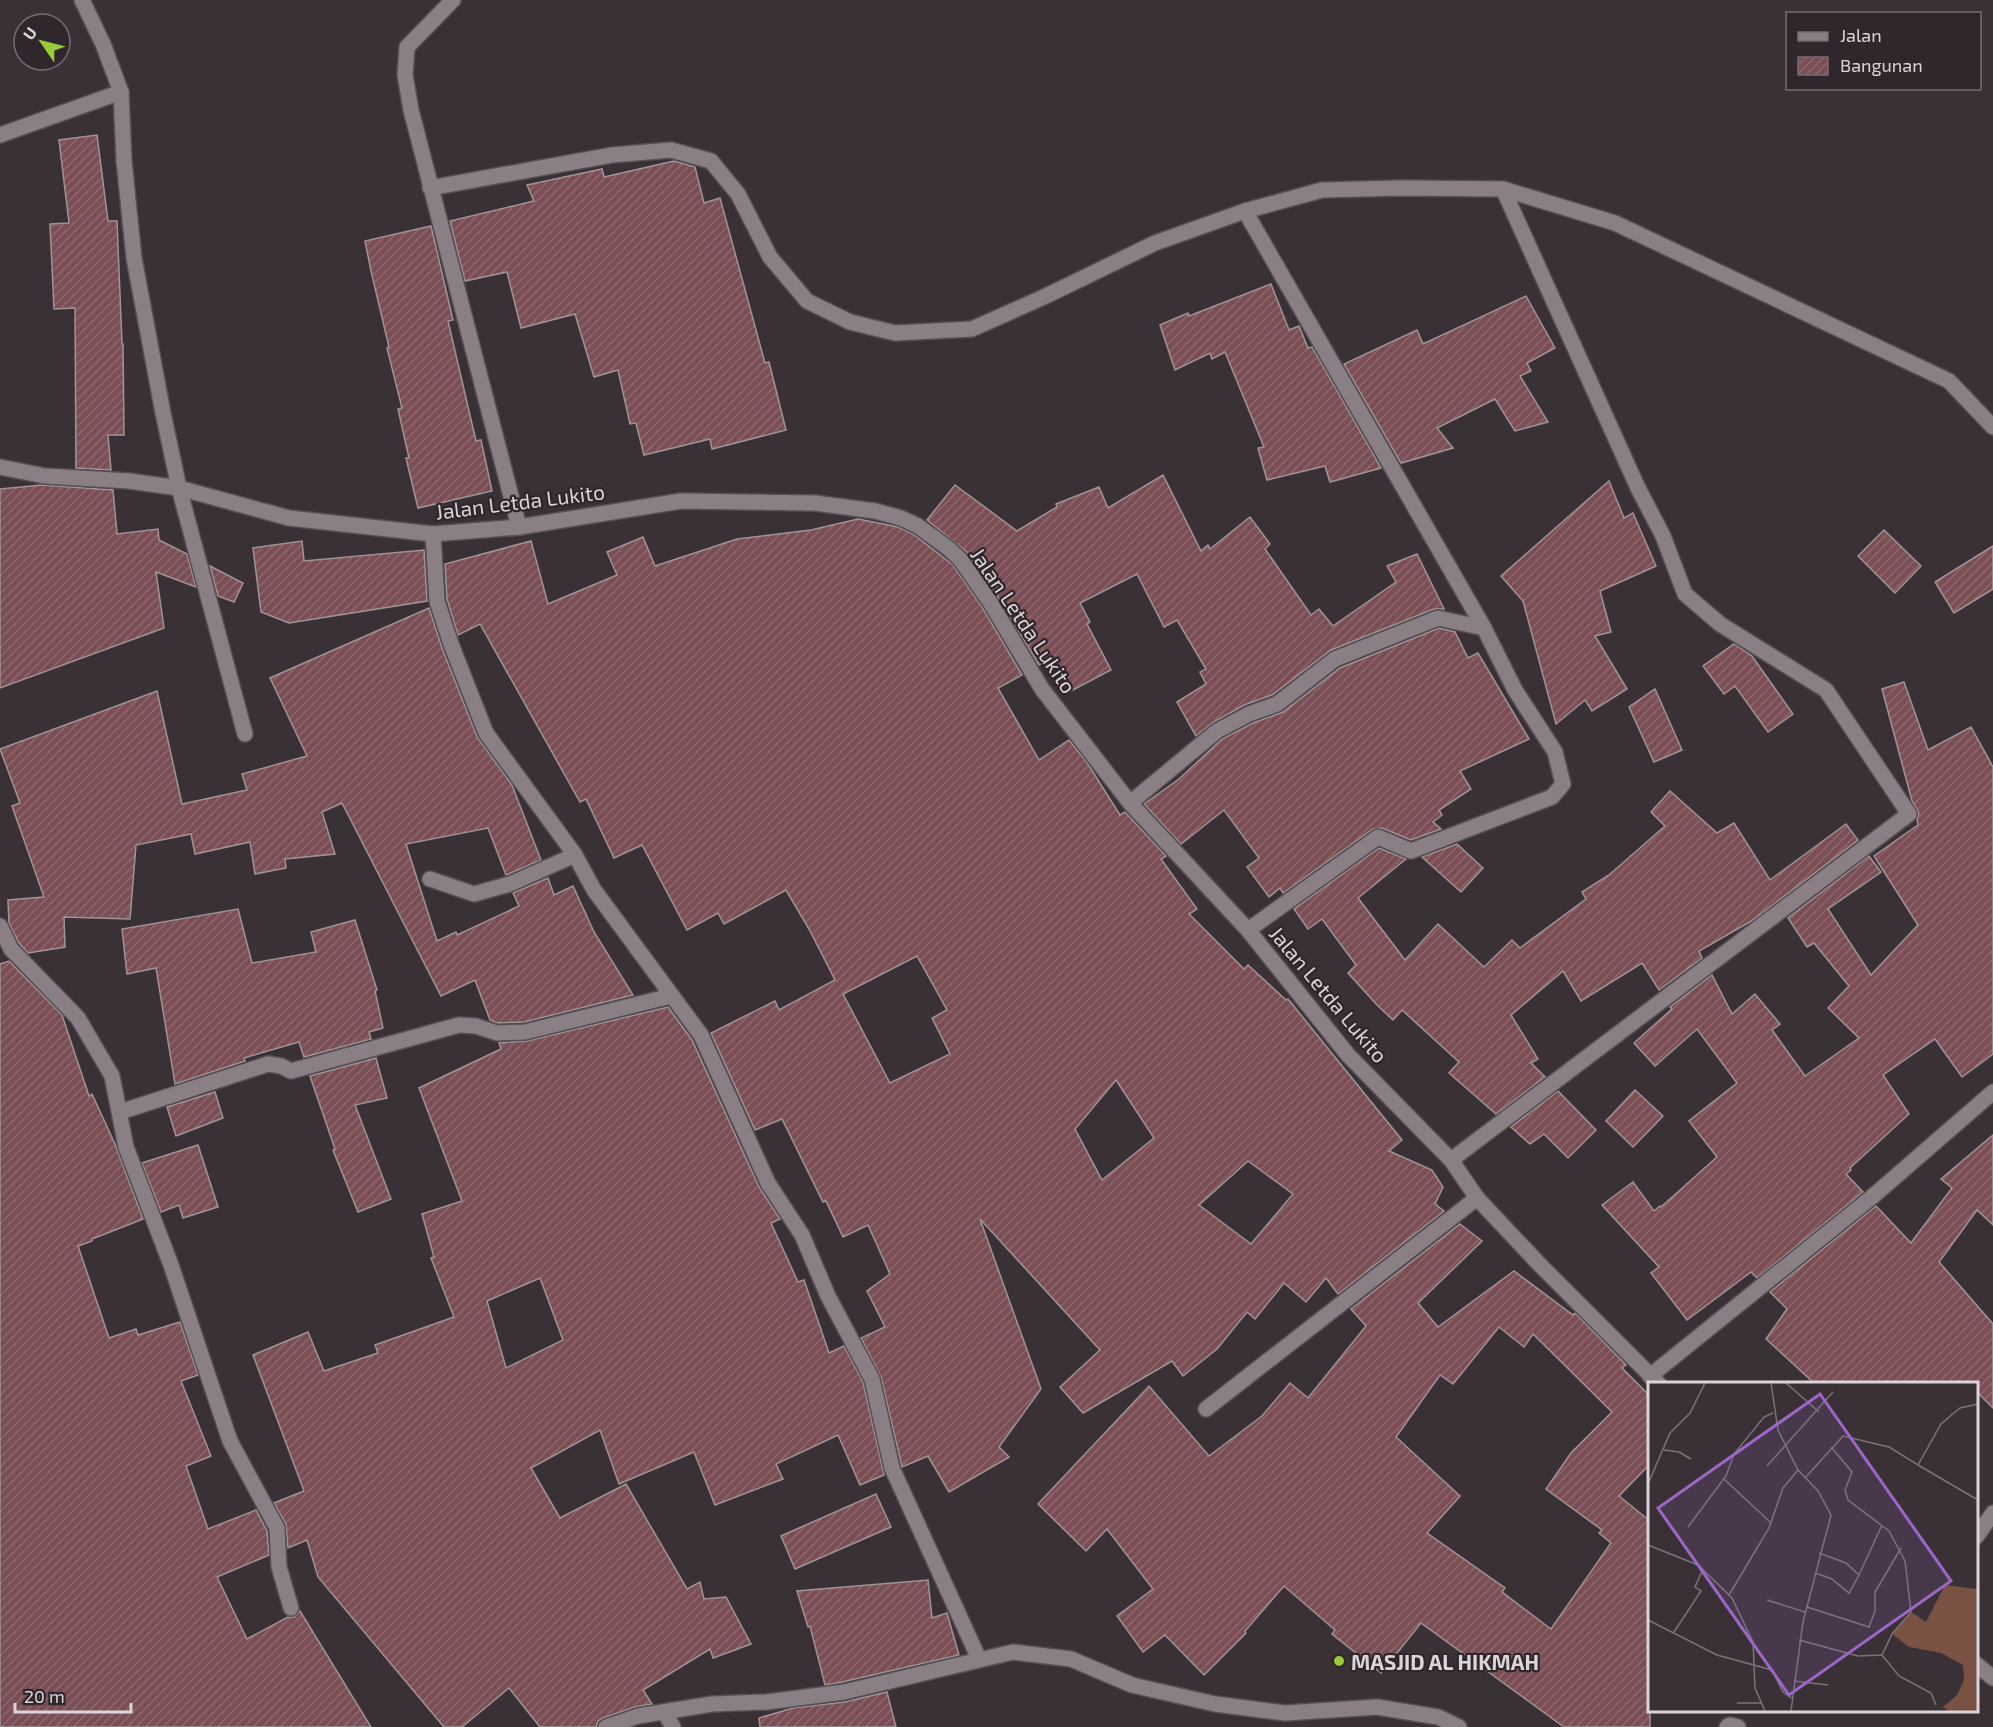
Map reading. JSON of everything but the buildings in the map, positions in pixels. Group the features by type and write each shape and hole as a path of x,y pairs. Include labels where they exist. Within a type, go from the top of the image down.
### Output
{"street":[{"path":"82,0 103,44 120,92 124,161 134,258 179,488 245,734"},
{"path":"453,0 407,47 405,75 430,188 519,527"},
{"path":"0,135 120,92"},
{"path":"430,188 612,154 671,150 711,161 738,194 770,257 807,301 850,322 895,333 972,329 1155,243 1245,211 1322,190 1503,189 1615,223 1949,381 1993,427"},
{"path":"1451,1160 1909,814 1826,690 1720,624 1685,594 1663,536 1638,488 1503,189"},
{"path":"1245,211 1484,628 1515,690 1555,752 1563,784 1552,797 1411,851 1378,837 1248,930"},
{"name":"Jalan Letda Lukito","path":"0,467 45,476 129,481 179,488 289,518 433,534 519,527 681,501 815,503 875,511 901,518 918,526 960,559 990,602 1042,689 1130,802 1248,930 1348,1055 1451,1160 1477,1198 1540,1265 1655,1380"},
{"path":"433,534 437,601 451,644 486,733 575,855 594,890 701,1035 768,1183 802,1235 828,1296 872,1379 892,1468 979,1659"},
{"path":"1130,802 1217,731 1249,714 1277,704 1335,659 1438,618 1484,628"},
{"path":"430,879 474,894 510,884 575,855"},
{"path":"0,926 11,949 78,1018 112,1076 126,1147 171,1265 230,1441 276,1528 279,1567 291,1608"},
{"path":"120,1112 268,1064 291,1071 459,1025 476,1026 497,1033 525,1032 671,996"},
{"path":"1655,1380 1993,1092"},
{"path":"1206,1409 1477,1198"},
{"path":"1978,1536 1993,1514"},
{"path":"606,1727 638,1716 712,1704 767,1702 844,1692 1013,1652 1071,1659 1132,1685 1215,1704 1286,1713 1377,1707 1438,1717 1459,1727"},
{"path":"1978,1665 1993,1678"},
{"path":"664,1712 674,1727"},
{"path":"1726,1727 1730,1725 1738,1727"}],"place":[{"name":"MASJID AL HIKMAH","path":"1339,1661"}]}
